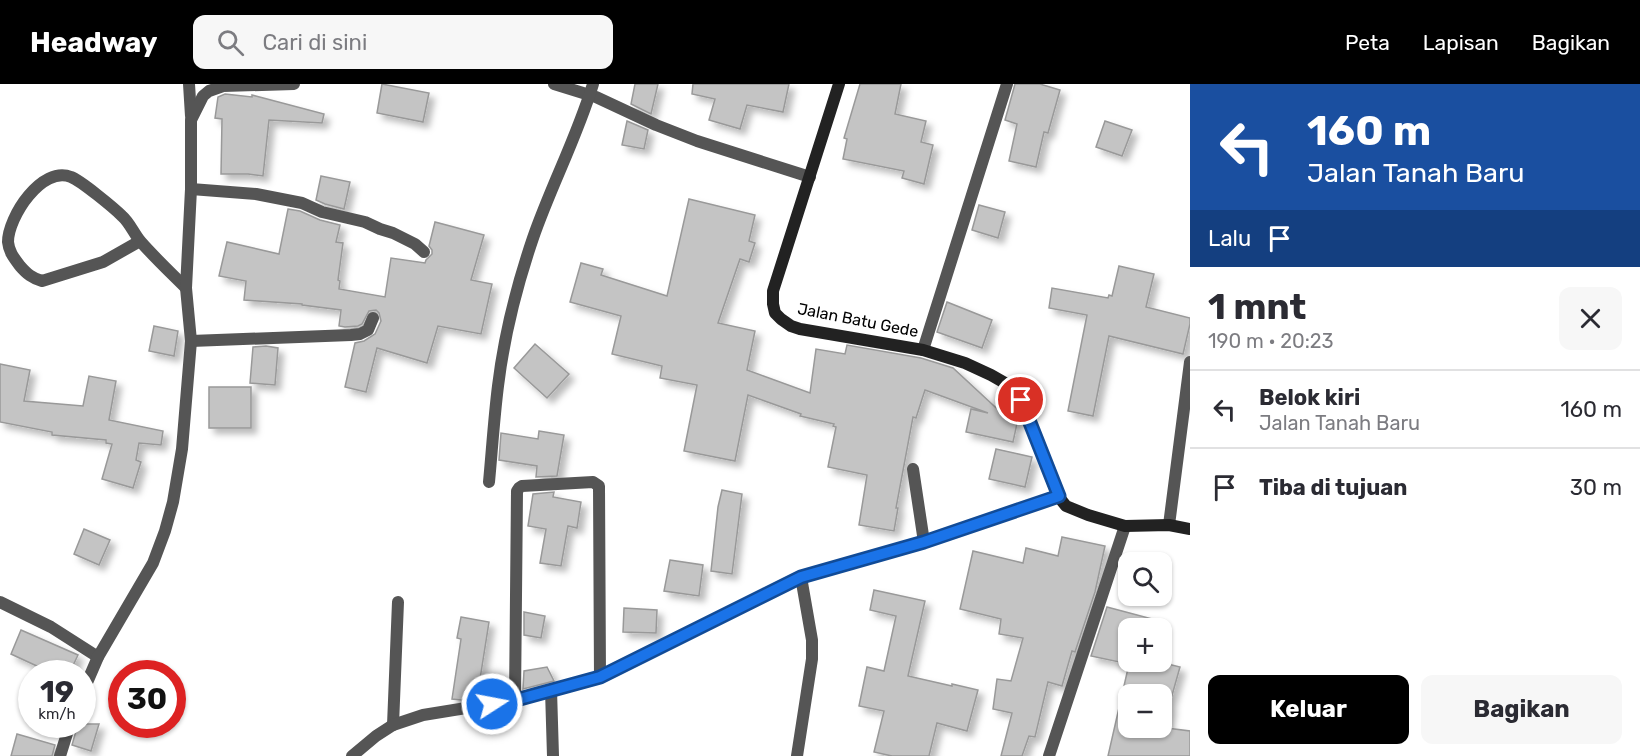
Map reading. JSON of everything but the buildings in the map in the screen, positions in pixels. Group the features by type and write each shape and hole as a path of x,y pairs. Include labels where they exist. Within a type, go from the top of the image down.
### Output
{"street":[{"path":"96,662 153,563 168,522 179,474 191,341 186,288 191,189 189,84"},
{"path":"191,120 203,96 209,91 223,87 294,84"},
{"path":"554,84 591,89 656,125 697,141 810,177"},
{"name":"Jalan Batu Gede","path":"839,84 775,281 773,304 775,313 800,329 923,350 964,363 1005,383 1021,400 1059,496"},
{"path":"923,350 1007,84"},
{"path":"489,482 498,383 516,299 533,238 591,89"},
{"path":"140,240 103,262 42,281 34,279 25,271 11,255 8,244 10,230 30,193 48,179 63,174 74,178 123,216 140,240 186,288"},
{"path":"191,189 256,194 302,203 322,212 365,222 380,230 393,233 424,252"},
{"path":"191,341 360,334 368,330 373,318"},
{"path":"1169,525 1190,362"},
{"path":"913,469 924,542"},
{"path":"516,700 517,491 522,486 593,482 599,486 600,677"},
{"path":"352,756 393,725 423,715 516,700 600,677 801,577 924,542 1059,496 1066,506 1125,526 1169,525 1190,529"},
{"path":"1049,756 1125,526"},
{"path":"797,756 812,659 812,640 801,577"},
{"path":"0,602 51,627 98,657"},
{"path":"393,725 398,602"},
{"path":"551,690 553,756"},
{"path":"60,756 66,738"}],"route":[{"path":"492,704 516,700 600,677 801,577 924,542 1059,496 1021,400"}]}
